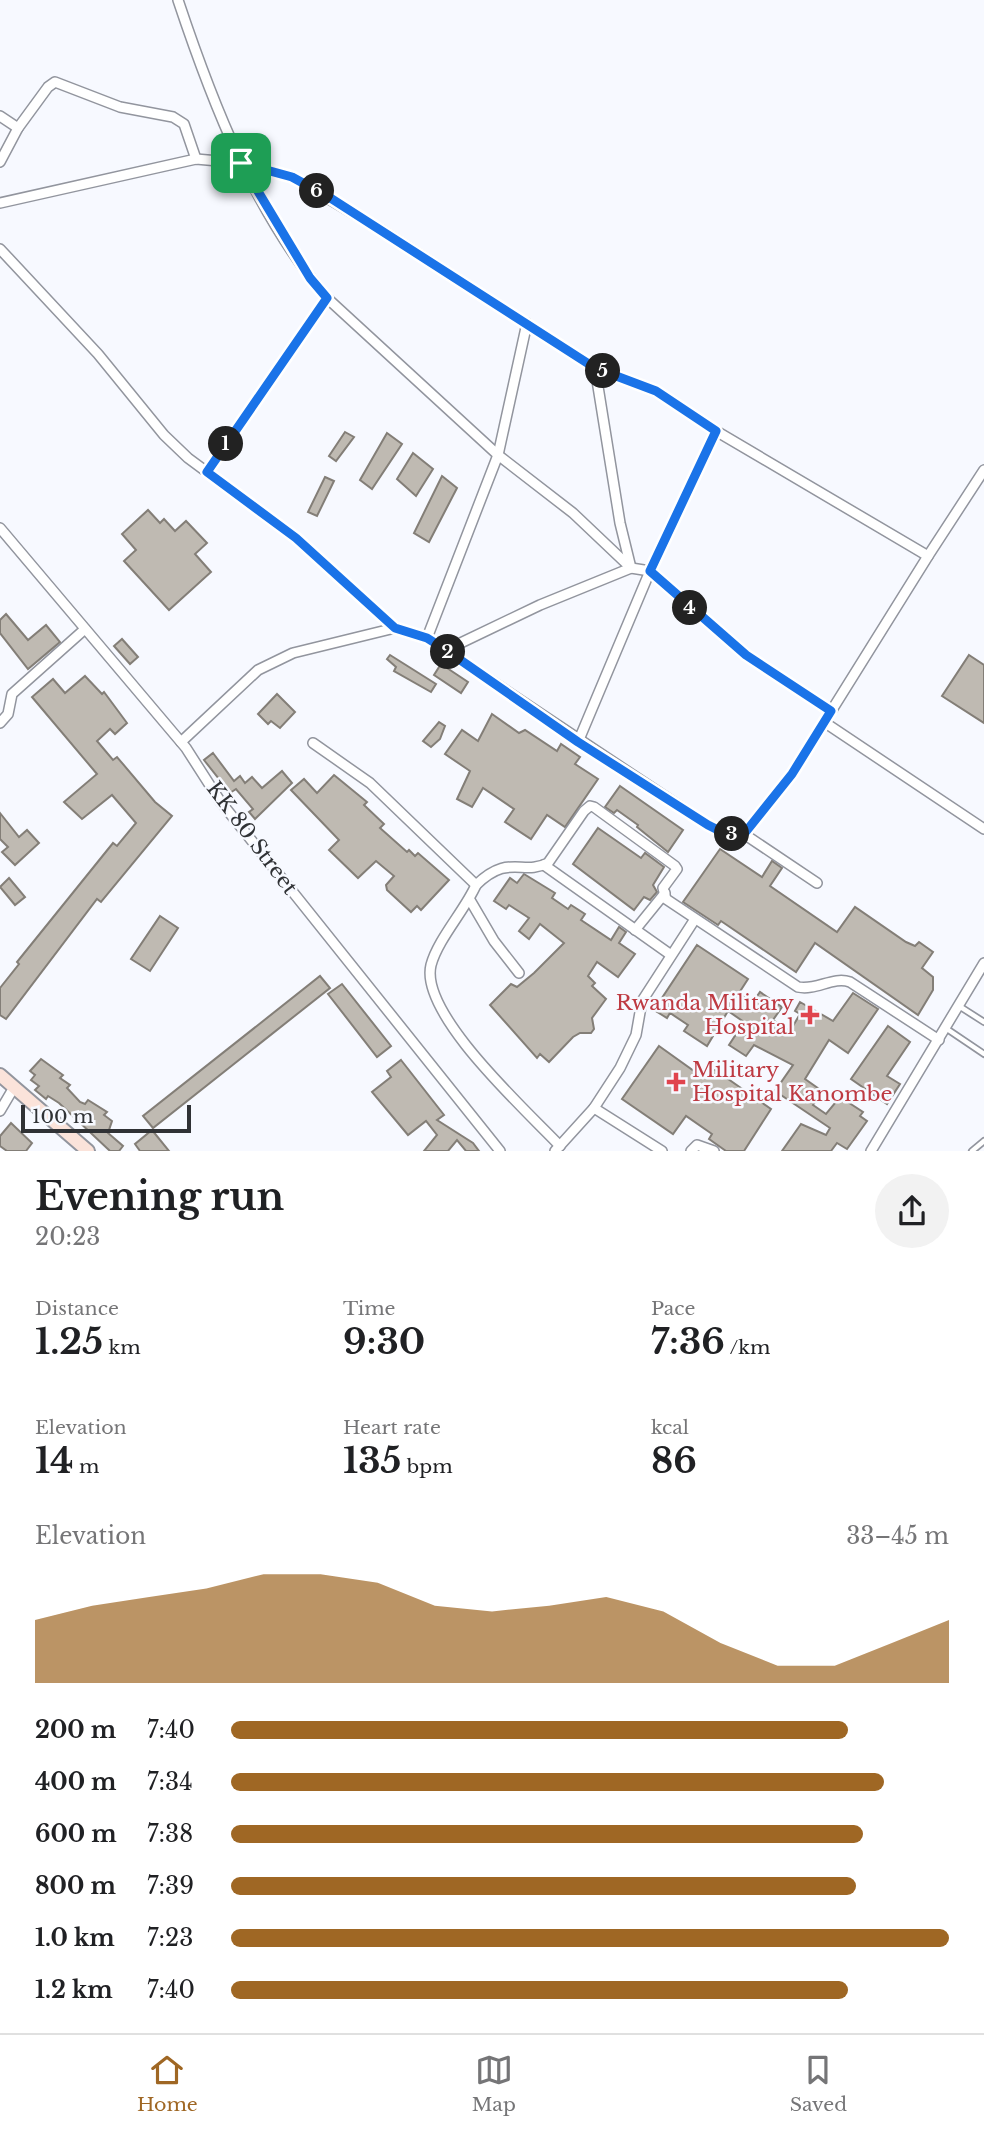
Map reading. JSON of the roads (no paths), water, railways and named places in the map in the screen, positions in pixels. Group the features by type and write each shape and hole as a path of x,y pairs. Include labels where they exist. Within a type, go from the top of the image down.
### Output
{"street":[{"path":"178,0 198,60 241,163 310,278 327,298 498,455 573,513 631,568"},
{"path":"0,162 19,128 48,86 55,82 64,83 110,104 173,117 184,124 197,159"},
{"path":"0,116 19,128"},
{"path":"0,204 197,159 241,163 292,177 332,199 595,368 656,391 716,431 928,556"},
{"path":"0,249 98,354 164,435 207,472 296,538 395,628 427,638 578,742 708,825 726,834 744,834 817,883"},
{"path":"207,472 327,298"},
{"path":"427,638 498,455 527,323"},
{"path":"595,368 620,523 631,568"},
{"path":"578,742 650,571 716,431"},
{"path":"744,834 792,774 984,470"},
{"name":"KK 80 Street","path":"1,532 181,742 220,801 500,1151"},
{"path":"446,650 540,605 631,568 650,571 746,655 831,711"},
{"path":"181,742 258,670 292,653 314,646 395,628"},
{"path":"0,723 8,714 12,694 85,629"},
{"path":"824,722 984,829"},
{"path":"313,743 370,783 477,885"},
{"path":"544,865 590,806 675,866 677,869 663,888 666,900 798,986 806,988 842,979 939,1040"},
{"path":"671,955 544,865 508,866 488,874 477,885 431,965 431,989 457,1035 557,1149 594,1108 620,1068 636,1035 642,1001 695,919"},
{"path":"635,930 665,893"},
{"path":"470,900 494,941 519,973"},
{"path":"871,1151 984,963"},
{"path":"0,1075 88,1151"},
{"path":"0,1111 13,1089"},
{"path":"594,1108 662,1151"},
{"path":"691,1151 697,1145 715,1151"}],"lane":[{"path":"958,1005 984,1022"},
{"path":"947,1028 984,1054"},
{"path":"972,1151 984,1141"}],"place":[{"name":"Rwanda Military Hospital","path":"810,1015"},
{"name":"Military Hospital Kanombe","path":"676,1082"}]}
